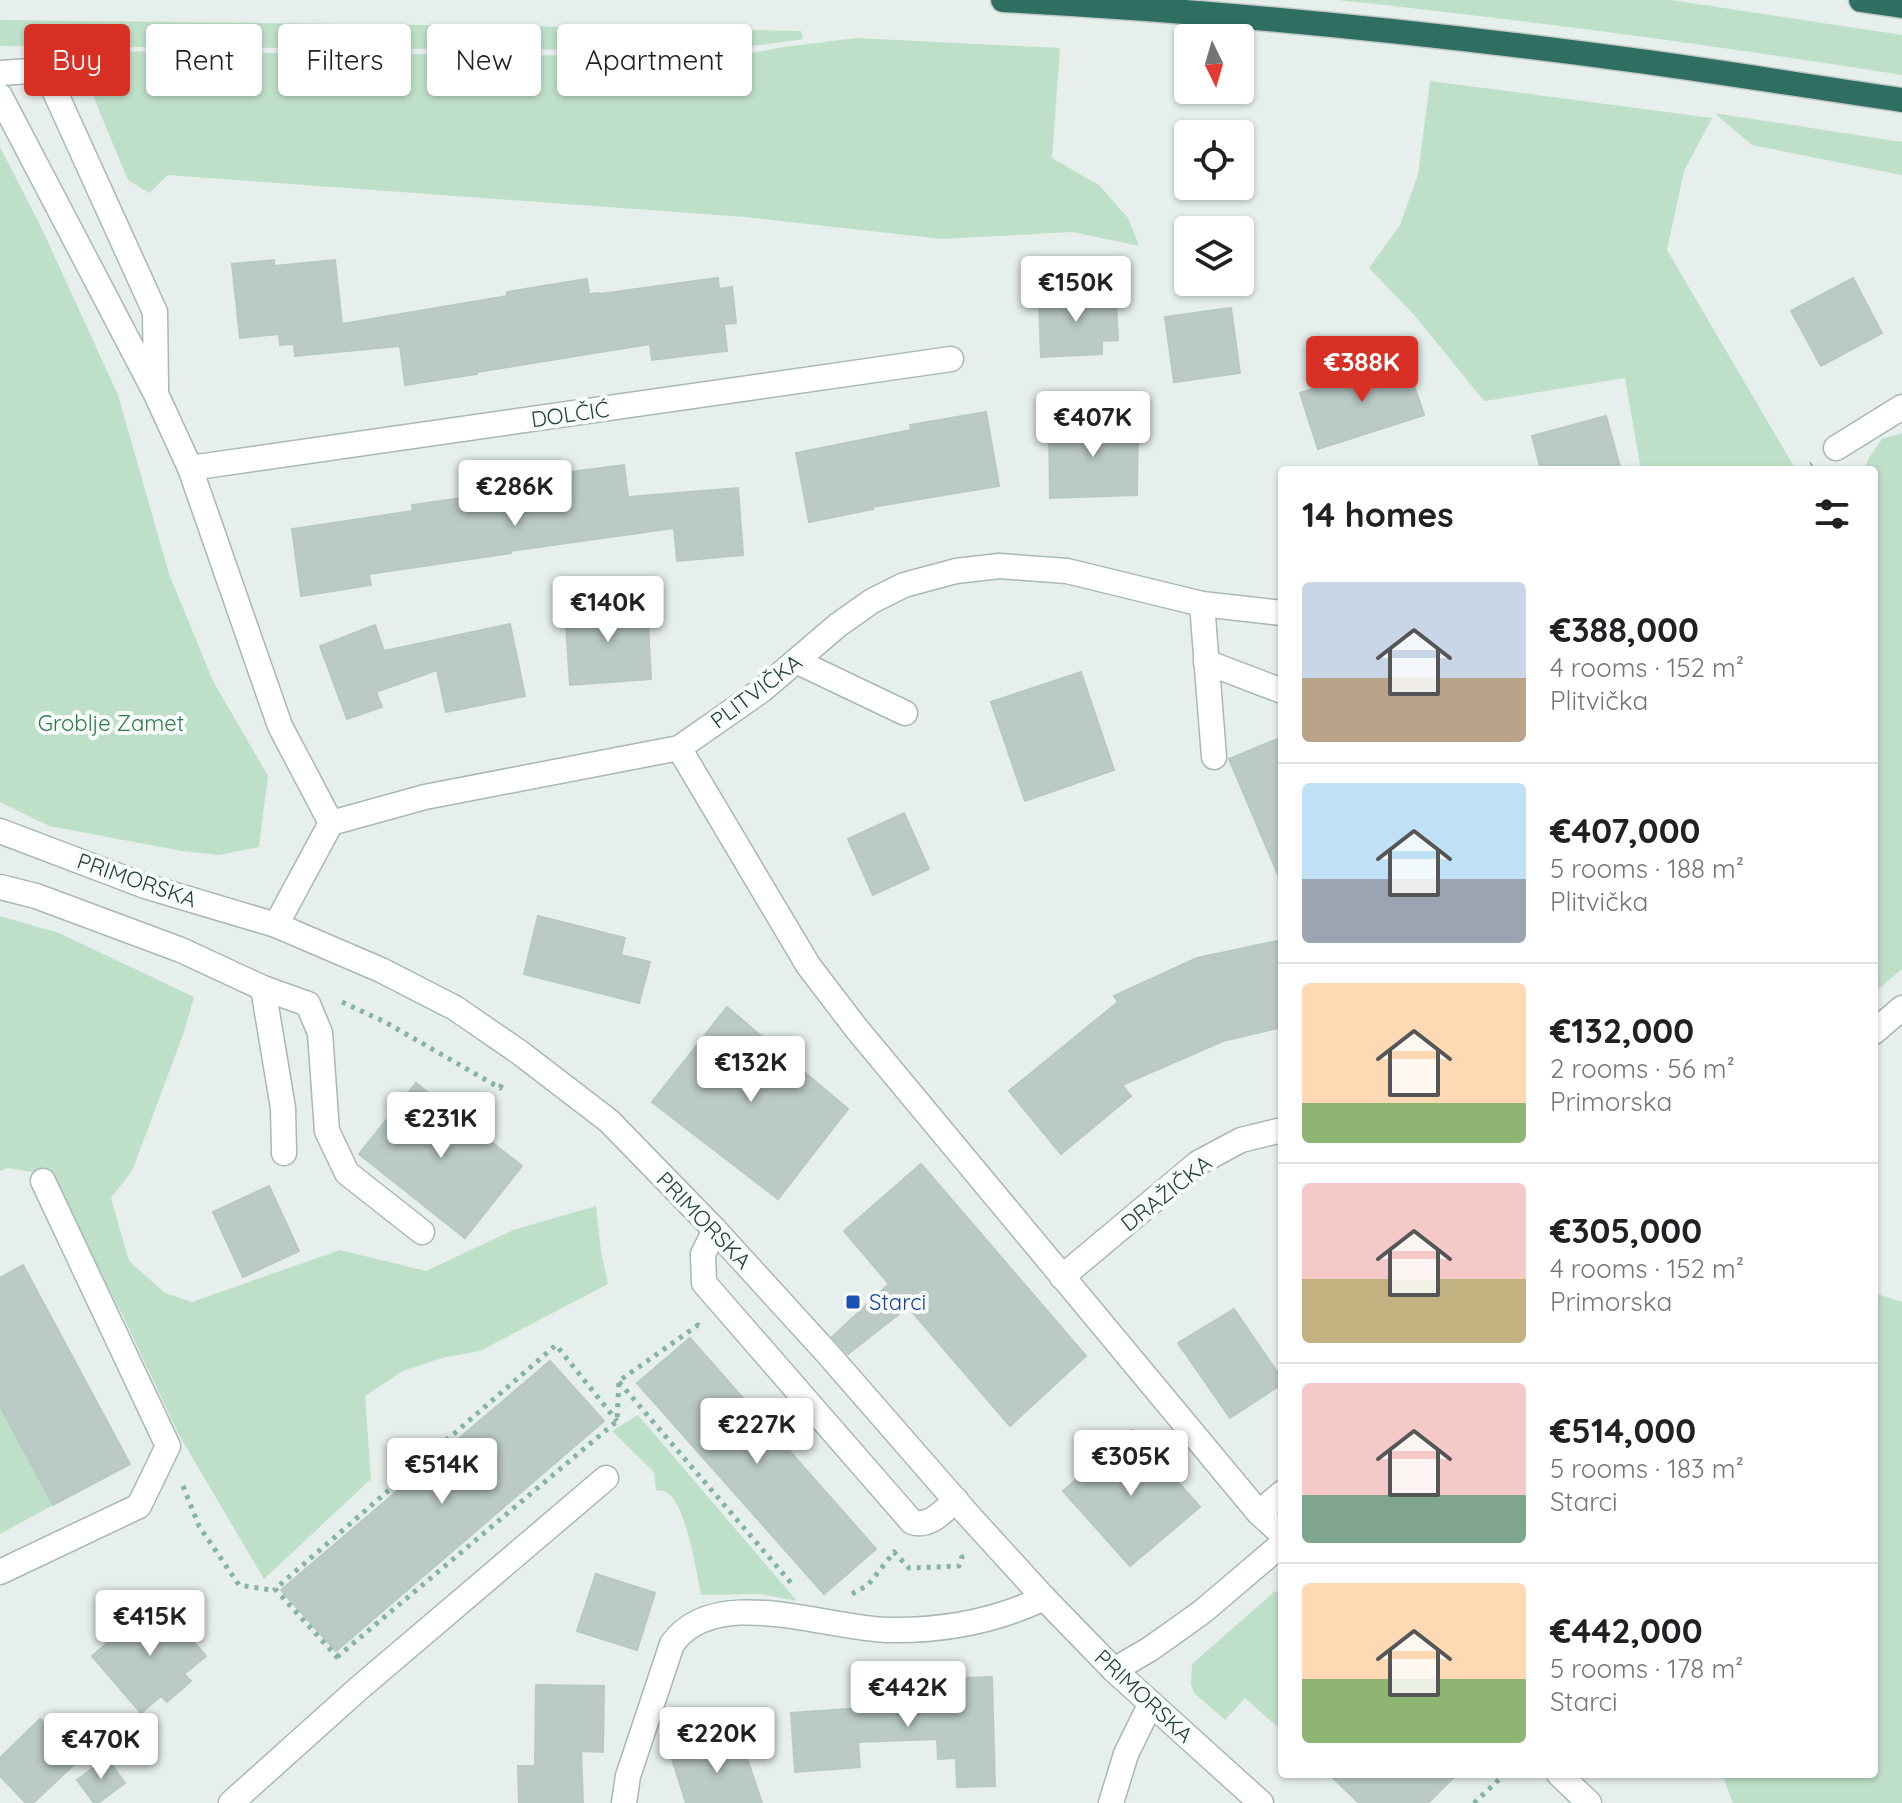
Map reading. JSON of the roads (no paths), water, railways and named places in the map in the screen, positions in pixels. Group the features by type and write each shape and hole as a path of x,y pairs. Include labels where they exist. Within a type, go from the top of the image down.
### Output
{"highway":[{"path":"1003,0 1293,20 1473,40 1635,60 1902,100"},
{"path":"1861,0 1902,6"}],"street":[{"path":"0,73 45,70 155,312 156,394"},
{"path":"0,96 156,394 190,468 280,726 331,823 276,925"},
{"name":"DOLČIĆ","path":"190,468 951,359"},
{"path":"1836,448 1902,407"},
{"name":"PLITVIČKA","path":"331,823 425,797 679,748 762,690 838,625 872,601 904,585 956,571 999,566 1067,571 1202,604 1278,613"},
{"path":"1202,604 1214,757"},
{"path":"796,661 905,713"},
{"path":"1206,662 1278,689"},
{"path":"679,748 808,965 856,1028 1259,1513 1278,1530"},
{"name":"PRIMORSKA","path":"3,830 145,886 276,925 406,982 455,1008 609,1121 715,1230 1044,1598 1114,1670 1261,1803"},
{"path":"0,887 36,896 181,950 263,988 308,1004 320,1033 327,1131 347,1173 422,1232"},
{"path":"263,988 282,1095 284,1153"},
{"path":"1878,1029 1902,1008"},
{"name":"DRAŽIČKA","path":"1062,1277 1198,1163 1241,1140 1278,1131"},
{"path":"0,1572 139,1506 168,1446 43,1181"},
{"path":"715,1230 703,1254 704,1283 912,1522 920,1525 928,1523 956,1500"},
{"path":"231,1803 358,1689 606,1478"},
{"path":"1259,1513 1278,1496"},
{"path":"1114,1670 1202,1612 1278,1547"},
{"path":"624,1803 628,1776 672,1644 679,1633 707,1618 729,1613 763,1613 856,1628 933,1628 992,1618 1044,1598"},
{"path":"1111,1803 1126,1754 1151,1703"},
{"path":"1563,1778 1589,1803"}],"place":[{"name":"Starci","path":"853,1302"}],"park label":[{"name":"Groblje Zamet","path":"111,723"}]}
